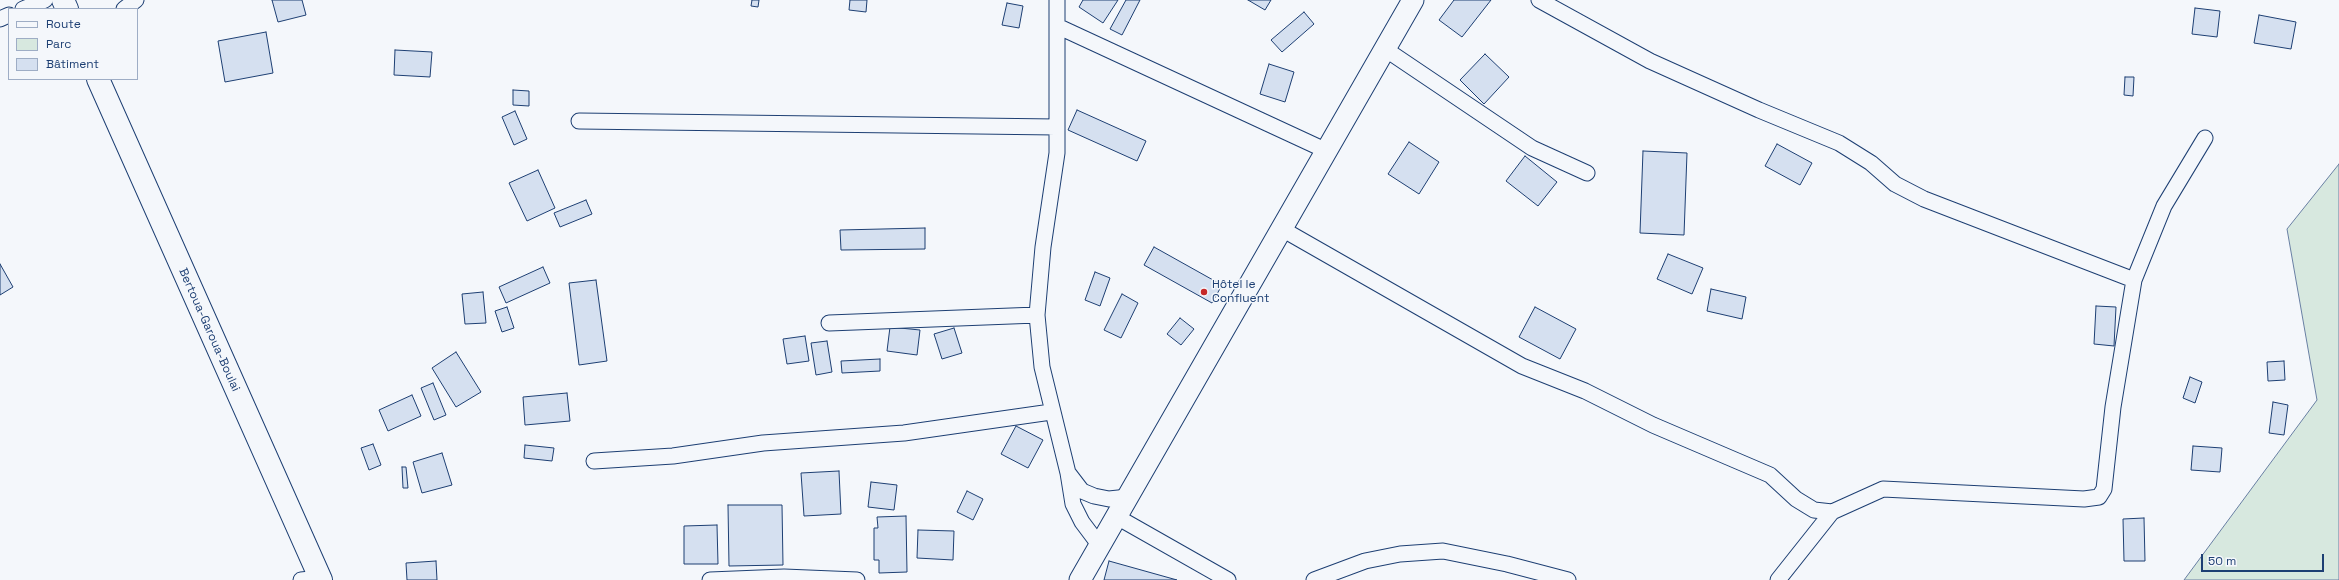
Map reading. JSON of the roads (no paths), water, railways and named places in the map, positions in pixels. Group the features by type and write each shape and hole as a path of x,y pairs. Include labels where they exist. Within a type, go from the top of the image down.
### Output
{"highway":[{"name":"Bertoua-Garoua-Boulai","path":"98,80 314,579"}],"street":[{"path":"25,8 45,0"},
{"path":"125,8 136,0"},
{"path":"1058,0 1054,180 1044,247 1037,315 1042,367 1051,412 1068,473 1073,504 1082,522 1100,546"},
{"path":"1080,580 1413,0"},
{"path":"1539,0 1650,61 1759,110 1839,143 1872,163 1895,184 1924,199 2134,280"},
{"path":"1057,26 1326,151"},
{"path":"1385,49 1532,148 1587,173"},
{"path":"579,121 1056,127"},
{"path":"1778,580 1832,512 1883,489 2084,500 2099,497 2104,489 2113,408 2134,280 2164,206 2205,138"},
{"path":"1282,229 1522,366 1585,391 1654,425 1770,475 1802,503 1814,510 1832,512"},
{"path":"828,323 1037,315"},
{"path":"594,461 673,456 763,443 904,433 1051,412"},
{"path":"1068,473 1082,491 1094,496 1109,499 1128,496"},
{"path":"1117,517 1228,580"},
{"path":"1314,580 1365,561 1400,554 1443,551 1507,564 1568,580"},
{"path":"710,580 784,577 857,580"}],"place":[{"name":"Hôtel le Confluent","path":"1204,292"}]}
